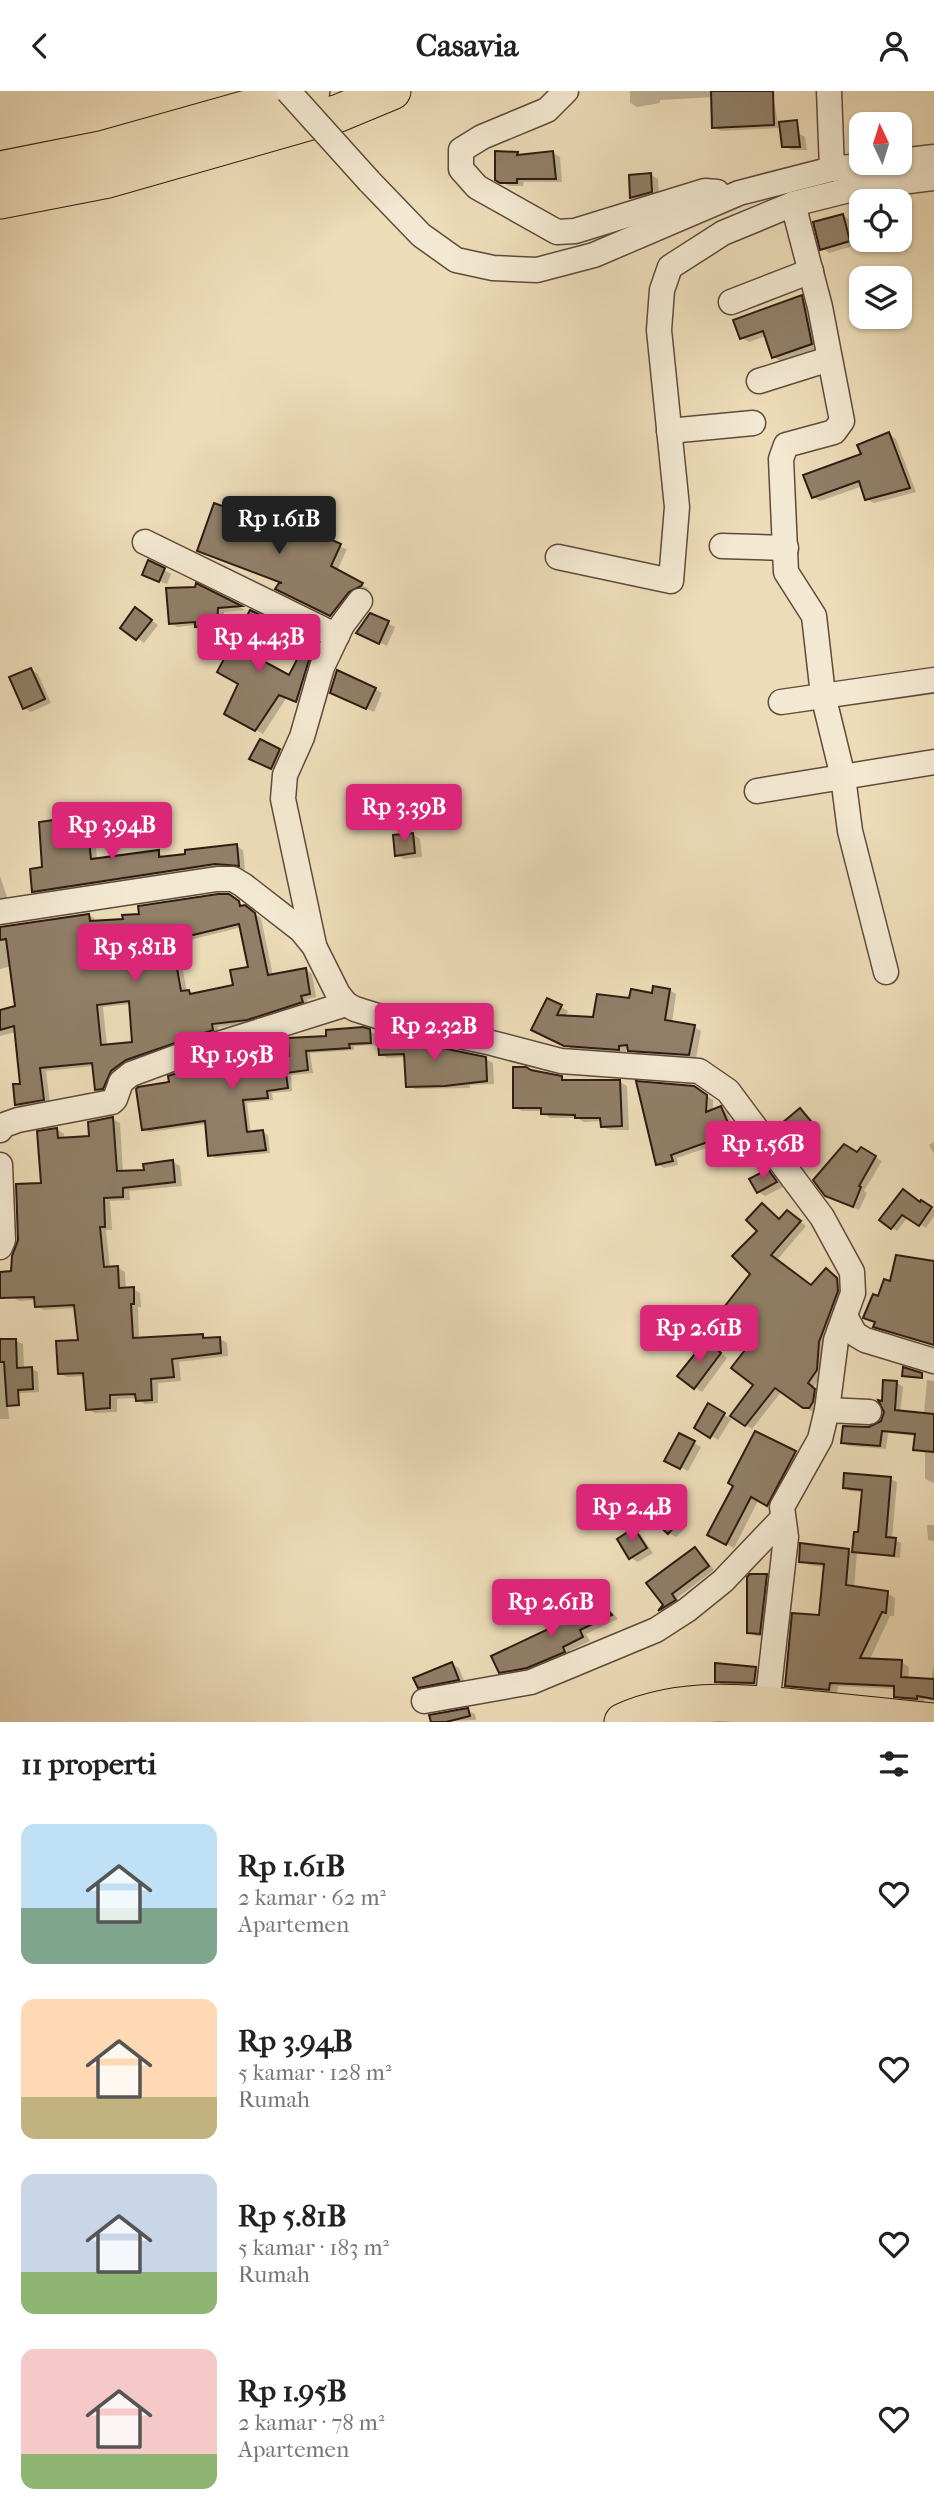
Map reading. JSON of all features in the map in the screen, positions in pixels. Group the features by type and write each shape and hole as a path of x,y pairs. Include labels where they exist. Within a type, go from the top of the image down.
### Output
{"highway":[{"path":"0,170 101,150 311,91"},
{"path":"0,200 108,179 339,113 392,91"},
{"path":"622,1722 653,1710 676,1706 767,1705 934,1722"}],"street":[{"path":"288,91 421,235 456,260 493,268 537,270 594,255 739,193 849,167"},
{"path":"566,91 547,110 482,137 461,150 461,169 477,187 557,232 575,231 705,191 739,193"},
{"path":"830,91 832,169"},
{"path":"912,160 934,157"},
{"path":"558,557 671,581 677,507 659,330 662,290 670,267 723,233 793,204 861,187 934,178"},
{"path":"793,204 811,271 842,421 834,432 786,445 781,459 786,572 814,616 823,695 843,777 850,831 886,972"},
{"path":"731,302 811,271"},
{"path":"759,381 829,359"},
{"path":"669,431 753,423"},
{"path":"145,543 337,636"},
{"path":"722,546 786,548"},
{"path":"360,601 337,636 322,667 302,737 285,775 283,799 314,946 338,994 346,1004 355,1009 403,1024 561,1061 699,1071 728,1091 822,1217 852,1272 853,1293 834,1352 827,1410 820,1439 784,1500 786,1537 767,1705"},
{"path":"781,702 934,680"},
{"path":"757,791 934,762"},
{"path":"0,912 217,879 233,879 292,923 314,946"},
{"path":"0,1130 4,1125 18,1120 112,1102 121,1082 131,1074 346,1004"},
{"path":"0,1165 4,1240 0,1247"},
{"path":"845,1316 855,1334 865,1340 934,1361"},
{"path":"827,1410 869,1412"},
{"path":"424,1701 531,1682 656,1630 687,1610 723,1581 783,1518"}],"building":[{"path":"711,91 773,91 774,125 712,128"},
{"path":"797,120 800,147 782,147 779,122"},
{"path":"495,151 518,152 517,155 553,151 556,179 517,179 517,183 500,183 495,180"},
{"path":"651,173 652,192 630,198 629,175"},
{"path":"843,214 849,241 820,250 813,222"},
{"path":"802,295 812,344 772,358 763,331 740,339 733,320"},
{"path":"889,432 910,488 865,500 859,481 812,498 803,475 861,454 857,445"},
{"path":"214,503 246,515 247,511 278,525 279,522 304,532 306,528 341,544 331,566 363,583 349,592 330,616 275,589 282,583 197,551"},
{"path":"148,560 165,568 159,582 142,575"},
{"path":"196,583 242,606 218,608 217,627 195,627 195,622 169,624 166,588 195,587"},
{"path":"135,607 152,620 136,640 120,628"},
{"path":"250,610 273,621 254,656 289,675 303,648 299,646 305,637 317,643 296,702 279,695 255,731 224,714 238,684 217,672"},
{"path":"370,613 389,621 379,644 356,633"},
{"path":"31,668 45,699 23,709 9,677"},
{"path":"337,670 376,688 366,709 330,693"},
{"path":"260,739 280,749 271,769 249,759"},
{"path":"54,820 56,843 89,840 91,859 159,850 159,857 185,854 185,850 237,844 239,866 215,864 32,892 30,869 42,867 39,822"},
{"path":"413,833 415,853 395,856 393,835"},
{"path":"229,894 239,901 240,906 245,905 255,913 268,975 306,968 310,994 301,996 303,1002 247,1020 212,1024 213,1030 126,1060 111,1071 103,1089 95,1090 92,1063 40,1068 44,1100 15,1105 13,1084 20,1084 14,1026 0,1030 0,1010 15,1006 6,939 0,940 0,927 89,914 90,921 123,919 122,915 139,914 138,906","holes":["239,924 248,967 230,970 233,985 190,994 189,990 181,991 172,940","129,1001 132,1042 101,1045 97,1005"]},
{"path":"653,986 670,989 665,1020 695,1025 689,1055 628,1051 627,1045 619,1046 619,1050 564,1046 531,1030 547,998 562,1005 557,1015 593,1017 597,994 629,998 631,989 652,993"},
{"path":"363,1027 370,1029 371,1043 349,1044 350,1048 306,1051 308,1070 286,1073 288,1088 267,1091 268,1098 243,1100 247,1132 263,1130 266,1150 208,1156 205,1121 142,1130 136,1089 138,1087 169,1082 168,1076 214,1061 215,1066 245,1064 245,1057 289,1056 288,1038 326,1036 326,1030"},
{"path":"377,1032 418,1042 418,1045 486,1057 487,1081 406,1087 404,1054 379,1055"},
{"path":"513,1067 526,1067 562,1076 562,1080 620,1080 622,1126 601,1127 600,1118 541,1114 541,1108 513,1108"},
{"path":"636,1081 694,1086 707,1095 706,1112 721,1106 735,1140 719,1146 716,1139 671,1155 673,1161 656,1165"},
{"path":"800,1108 815,1126 789,1147 775,1129"},
{"path":"113,1117 117,1171 144,1170 143,1164 173,1160 175,1182 123,1188 123,1197 104,1198 105,1227 100,1227 104,1267 118,1266 119,1288 134,1287 134,1304 131,1304 133,1338 203,1334 203,1338 220,1337 221,1353 172,1359 174,1377 151,1379 152,1400 136,1401 135,1394 110,1395 110,1408 86,1410 83,1373 58,1374 56,1341 78,1340 74,1305 35,1307 34,1297 0,1298 0,1272 11,1271 12,1256 18,1240 16,1184 41,1183 37,1131 57,1128 58,1138 89,1136 88,1122"},
{"path":"844,1144 857,1152 861,1147 876,1156 859,1186 861,1187 853,1207 825,1196 813,1180"},
{"path":"768,1169 777,1182 757,1193 749,1179"},
{"path":"903,1189 932,1207 919,1226 902,1215 891,1229 879,1220"},
{"path":"762,1203 779,1219 787,1210 801,1221 771,1255 811,1285 826,1268 837,1278 838,1291 819,1342 817,1370 808,1383 815,1389 809,1408 803,1408 775,1388 745,1426 730,1416 753,1385 731,1368 755,1337 721,1311 750,1274 732,1256 757,1231 746,1220"},
{"path":"896,1255 934,1261 934,1345 873,1327 875,1322 863,1318 873,1294 878,1296 884,1279 890,1281"},
{"path":"0,1339 16,1339 17,1368 32,1367 33,1389 18,1390 19,1405 7,1406 4,1362 0,1362"},
{"path":"706,1340 721,1353 694,1389 677,1376"},
{"path":"903,1367 922,1373 922,1378 902,1376"},
{"path":"883,1380 897,1381 895,1410 934,1414 934,1452 913,1450 915,1434 882,1431 880,1446 841,1443 843,1426 869,1427 881,1421 884,1412 878,1400 882,1401"},
{"path":"708,1403 725,1413 710,1438 694,1428"},
{"path":"755,1431 796,1451 767,1506 751,1497 726,1545 707,1535 733,1486 728,1483"},
{"path":"679,1433 695,1441 680,1469 664,1461"},
{"path":"844,1473 891,1477 886,1537 896,1538 894,1556 852,1552 854,1532 858,1532 862,1490 843,1488"},
{"path":"666,1509 677,1524 668,1534 654,1521"},
{"path":"634,1528 647,1548 629,1559 617,1539"},
{"path":"800,1543 849,1549 846,1585 888,1591 886,1613 882,1612 860,1658 902,1660 901,1677 934,1679 934,1699 917,1696 917,1699 894,1697 894,1686 830,1683 829,1690 785,1686 792,1613 819,1615 824,1564 799,1562"},
{"path":"695,1547 709,1566 672,1594 676,1600 658,1611 663,1605 646,1583"},
{"path":"750,1574 767,1574 760,1634 747,1633 747,1577"},
{"path":"596,1597 612,1615 580,1630 583,1637 563,1647 565,1652 527,1668 499,1673 491,1656 557,1625 555,1621"},
{"path":"452,1662 459,1680 418,1688 413,1678"},
{"path":"715,1663 756,1667 754,1683 715,1682"},
{"path":"468,1708 470,1716 446,1722 431,1722 429,1715"}]}
